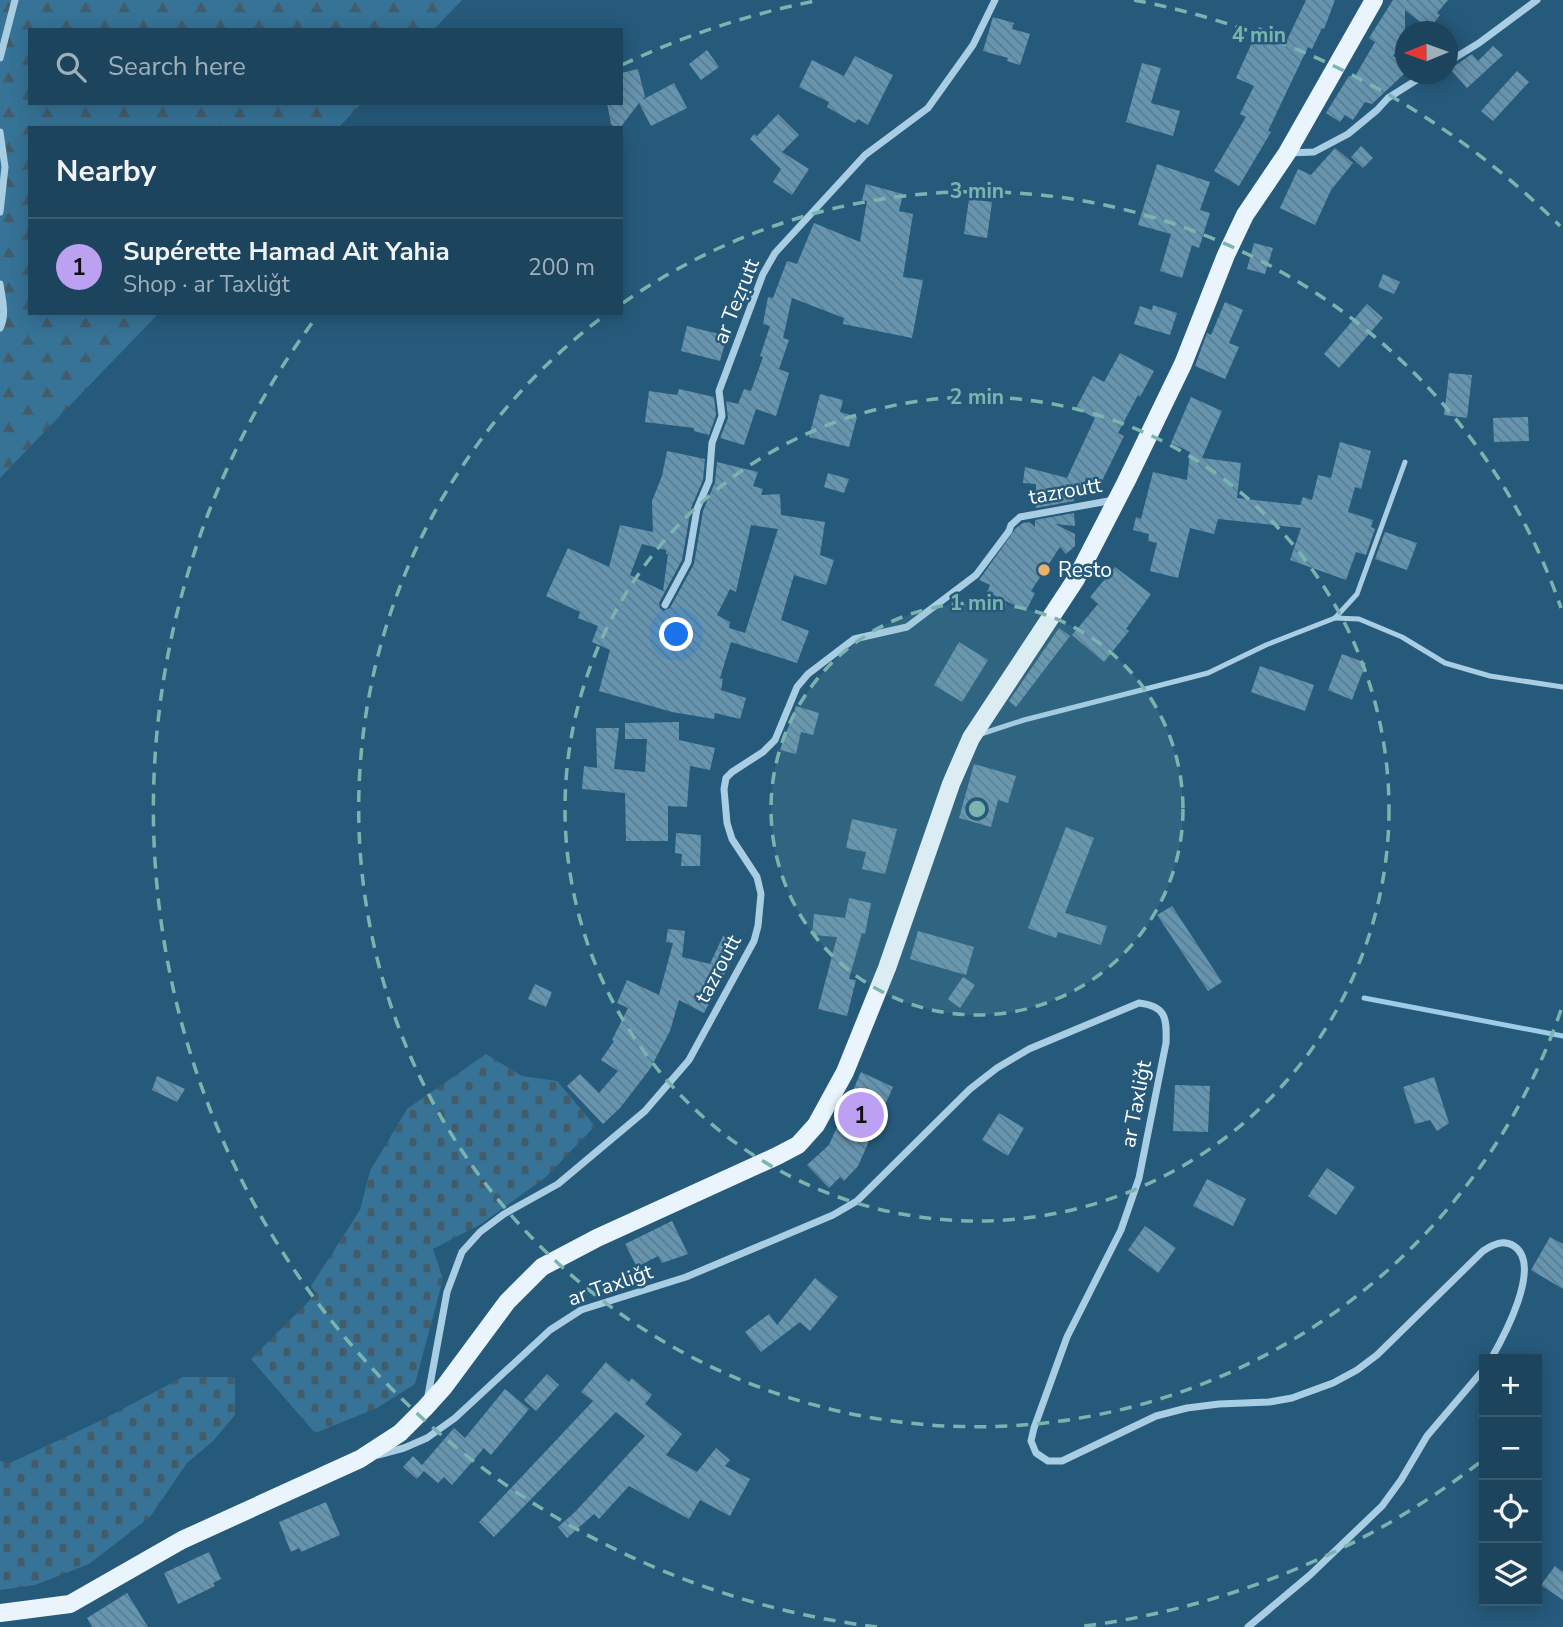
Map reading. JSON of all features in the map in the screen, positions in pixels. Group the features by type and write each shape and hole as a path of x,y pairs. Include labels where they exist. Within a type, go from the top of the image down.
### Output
{"main road":[{"path":"0,1613 70,1604 182,1540 360,1460 400,1433 425,1408 444,1387 507,1302 542,1267 597,1238 777,1156 798,1145 816,1125 845,1072 887,968 951,784 971,738 1076,579 1183,364 1226,255 1245,215 1287,153 1374,0"}],"street":[{"path":"0,58 15,0"},
{"name":"ar Teẓṛutt","path":"666,605 688,562 697,509 709,481 712,443 722,416 719,391 764,274 775,253 865,155 928,108 973,46 995,0"},
{"path":"1458,55 1537,0"},
{"path":"1287,153 1314,152 1348,134 1388,98 1410,84"},
{"path":"0,132 5,167 0,212"},
{"path":"0,284 4,306 0,328"},
{"name":"tazroutt","path":"425,1408 447,1292 462,1252 504,1214 558,1184 645,1111 689,1060 754,941 761,894 757,877 732,839 727,823 724,789 726,778 763,752 775,740 797,687 808,674 854,639 907,627 969,582 1011,525 1020,517 1117,499"},
{"name":"ar Taxliǧt","path":"360,1460 404,1448 427,1437 455,1418 550,1330 582,1310 686,1277 833,1214 857,1201 970,1090 997,1069 1029,1049 1139,1003 1153,1005 1162,1012 1167,1025 1166,1043 1139,1178 1121,1230 1067,1337 1057,1363 1034,1428 1031,1441 1036,1453 1048,1461 1062,1461 1156,1416 1198,1406 1280,1400 1333,1383 1377,1355 1483,1251 1493,1244 1506,1243 1514,1246 1522,1258 1521,1290 1513,1320 1494,1354"},
{"path":"1248,1627 1275,1607 1382,1506 1427,1436 1479,1375"}],"lane":[{"path":"1335,618 1357,594 1405,462"},
{"path":"971,738 1024,720 1208,673 1266,645 1335,618 1359,619 1402,637 1445,663 1490,676 1563,687"}],"green space":[{"path":"0,0 462,0 435,28 28,28 28,105 360,105 340,126 28,126 28,315 157,315 0,478"},
{"path":"486,1054 522,1076 557,1081 595,1126 546,1177 481,1224 433,1249 443,1279 415,1384 377,1408 315,1433 251,1359 316,1294 311,1286 360,1210 370,1171 407,1109"},
{"path":"183,1377 235,1377 235,1415 213,1441 187,1463 150,1517 89,1564 35,1585 0,1590 0,1461 10,1463 100,1421"}],"building":[{"path":"1306,0 1335,0 1324,29 1322,28 1312,49 1308,47 1268,131 1271,132 1239,186 1214,171 1246,117 1240,114 1254,86 1236,78 1259,27 1287,40"},
{"path":"1393,0 1448,0 1437,13 1440,15 1435,21 1419,21 1405,10 1405,21 1395,21 1395,82 1372,104 1365,102 1353,120 1345,115 1340,122 1326,113 1349,76 1354,78 1375,42 1369,38"},
{"path":"993,17 1014,23 1012,29 1030,34 1020,65 1007,61 1008,58 983,51"},
{"path":"1493,46 1503,55 1467,88 1458,78 1458,64 1472,54 1478,61"},
{"path":"707,50 719,67 701,80 689,64"},
{"path":"855,56 893,75 868,125 858,119 855,123 827,107 829,102 799,87 812,60 844,76"},
{"path":"1142,63 1161,68 1151,103 1180,111 1173,136 1126,122"},
{"path":"638,69 645,97 642,100 674,83 687,108 651,126 639,103 622,126 614,126 607,105 623,105 623,73"},
{"path":"1517,71 1529,82 1493,121 1481,111"},
{"path":"778,114 799,135 782,152 809,169 792,195 773,182 781,169 750,139 754,134 757,136"},
{"path":"1361,146 1373,158 1363,168 1351,157"},
{"path":"1335,148 1353,163 1331,190 1315,225 1280,208 1298,169 1311,175"},
{"path":"1157,164 1210,182 1200,210 1210,213 1199,248 1192,245 1182,278 1160,271 1171,234 1138,225"},
{"path":"866,184 903,194 899,211 913,214 903,277 923,280 912,338 843,324 844,318 792,298 783,338 789,340 779,369 789,373 776,416 756,409 744,445 720,438 728,418 726,401 738,404 744,389 751,391 770,326 763,324 768,297 773,298 787,261 797,264 814,223 860,242 867,201 862,200"},
{"path":"969,199 992,202 987,238 964,234"},
{"path":"1254,243 1273,248 1265,274 1247,269"},
{"path":"1383,274 1400,282 1394,294 1378,287"},
{"path":"1225,302 1243,310 1229,343 1239,347 1225,379 1195,366 1207,333 1211,335"},
{"path":"1367,304 1383,318 1339,368 1324,354"},
{"path":"1153,305 1177,313 1170,335 1134,324 1140,306 1152,310"},
{"path":"687,326 727,336 720,361 681,351"},
{"path":"1120,353 1154,371 1118,433 1124,436 1100,485 1086,478 1080,496 1074,497 1074,501 1036,508 1036,484 1023,483 1025,467 1067,478 1095,418 1076,408 1093,376 1104,382"},
{"path":"1449,373 1472,375 1467,418 1444,415"},
{"path":"679,389 714,397 716,415 709,435 694,431 694,428 645,422 649,391 677,395"},
{"path":"820,394 843,400 840,412 857,417 849,447 809,437"},
{"path":"1191,397 1222,411 1202,458 1241,463 1237,498 1300,505 1303,497 1312,500 1318,475 1331,478 1340,442 1371,451 1361,489 1355,487 1348,512 1373,520 1371,527 1375,529 1366,555 1356,552 1346,580 1290,560 1301,528 1218,519 1214,534 1190,528 1178,578 1150,571 1157,543 1148,541 1149,534 1133,530 1136,517 1141,519 1153,472 1187,480 1190,452 1171,443"},
{"path":"1528,417 1529,441 1494,442 1493,418"},
{"path":"667,451 705,459 703,480 691,508 682,560 659,603 663,611 670,608 694,564 703,511 715,482 717,462 758,472 753,486 763,489 761,495 780,494 781,515 825,522 820,555 834,560 826,585 794,575 781,620 809,631 797,663 731,642 720,678 723,679 721,690 746,698 740,719 715,713 714,719 672,712 599,691 610,650 592,642 598,626 578,618 580,612 546,596 568,548 609,567 620,525 653,532 652,501 662,476","holes":["751,525 778,529 745,633 729,628 730,622 717,615 730,589 736,592","642,544 666,550 668,554 663,591 630,575"]},
{"path":"828,473 849,479 844,493 824,487"},
{"path":"1074,513 1075,526 1055,524 1075,534 1075,546 1066,554 1060,547 1031,591 1035,593 1026,611 987,592 990,585 979,580 1016,528 1029,522 1035,527 1035,520"},
{"path":"1385,532 1417,543 1407,570 1375,559"},
{"path":"1115,567 1151,594 1126,629 1129,631 1104,662 1072,635 1098,604 1090,597"},
{"path":"1059,628 1070,636 1016,707 1009,701"},
{"path":"959,642 988,660 962,702 934,685"},
{"path":"1342,654 1366,663 1352,700 1328,690"},
{"path":"1260,666 1314,685 1305,711 1251,692"},
{"path":"796,706 819,713 813,735 801,732 796,754 780,750"},
{"path":"679,722 679,740 715,748 710,770 690,766 687,807 668,806 668,841 626,841 625,793 582,789 584,766 597,768 596,728 619,728 614,769 645,772 647,739 625,739 625,723"},
{"path":"974,764 1016,776 1008,803 998,800 991,827 959,818"},
{"path":"852,819 897,829 885,874 862,869 866,852 846,848"},
{"path":"1066,827 1094,838 1065,913 1107,926 1101,945 1058,932 1056,938 1028,928"},
{"path":"676,833 701,835 700,866 681,866 682,854 675,853"},
{"path":"849,898 871,903 865,934 862,933 849,979 856,980 847,1016 818,1009 837,937 812,935 814,914 845,918"},
{"path":"1172,906 1222,982 1208,991 1157,915"},
{"path":"668,929 685,931 682,957 710,964 723,936 740,944 704,1013 679,1000 670,1031 650,1069 620,1108 603,1124 567,1086 580,1074 599,1093 618,1071 601,1060 614,1041 612,1040 628,1008 617,1003 627,980 659,995 673,943 666,942"},
{"path":"918,931 974,947 966,975 910,959"},
{"path":"963,977 975,985 960,1008 948,999"},
{"path":"535,984 552,992 546,1007 528,999"},
{"path":"861,1072 893,1087 858,1166 844,1181 840,1177 829,1188 807,1165 829,1145"},
{"path":"157,1076 185,1089 177,1102 152,1090"},
{"path":"1434,1077 1449,1123 1437,1131 1430,1120 1415,1124 1403,1087"},
{"path":"1175,1085 1210,1086 1208,1132 1173,1131"},
{"path":"999,1113 1024,1128 1008,1156 982,1140"},
{"path":"1327,1168 1355,1187 1336,1215 1308,1196"},
{"path":"1207,1179 1246,1199 1233,1226 1193,1206"},
{"path":"672,1221 688,1254 662,1263 658,1256 637,1267 625,1244"},
{"path":"1145,1226 1176,1248 1158,1273 1128,1250"},
{"path":"1550,1237 1563,1244 1563,1289 1531,1270"},
{"path":"815,1278 838,1297 810,1331 800,1322 761,1352 745,1332 769,1314 777,1325"},
{"path":"606,1362 629,1382 632,1378 652,1395 645,1404 682,1434 666,1455 697,1472 716,1448 730,1460 725,1466 750,1479 730,1516 700,1500 689,1519 629,1486 599,1519 594,1514 567,1538 558,1527 645,1436 616,1412 494,1537 479,1522 593,1401 581,1392"},
{"path":"547,1374 559,1385 536,1411 524,1400"},
{"path":"505,1389 529,1409 491,1455 484,1448 452,1485 444,1477 438,1483 424,1471 417,1479 403,1467 413,1456 422,1465 454,1428 465,1438"},
{"path":"326,1502 340,1535 301,1552 299,1548 291,1552 279,1522"},
{"path":"209,1552 221,1579 213,1583 215,1586 178,1604 164,1573"},
{"path":"1555,1566 1563,1572 1563,1600 1542,1586"},
{"path":"127,1593 148,1627 92,1627 87,1618"}],"waterway":[{"path":"1364,998 1563,1036"}],"place":[{"name":"Resto","path":"1044,570"},
{"name":"Supérette Hamad Ait Yahia","path":"861,1115"}]}
